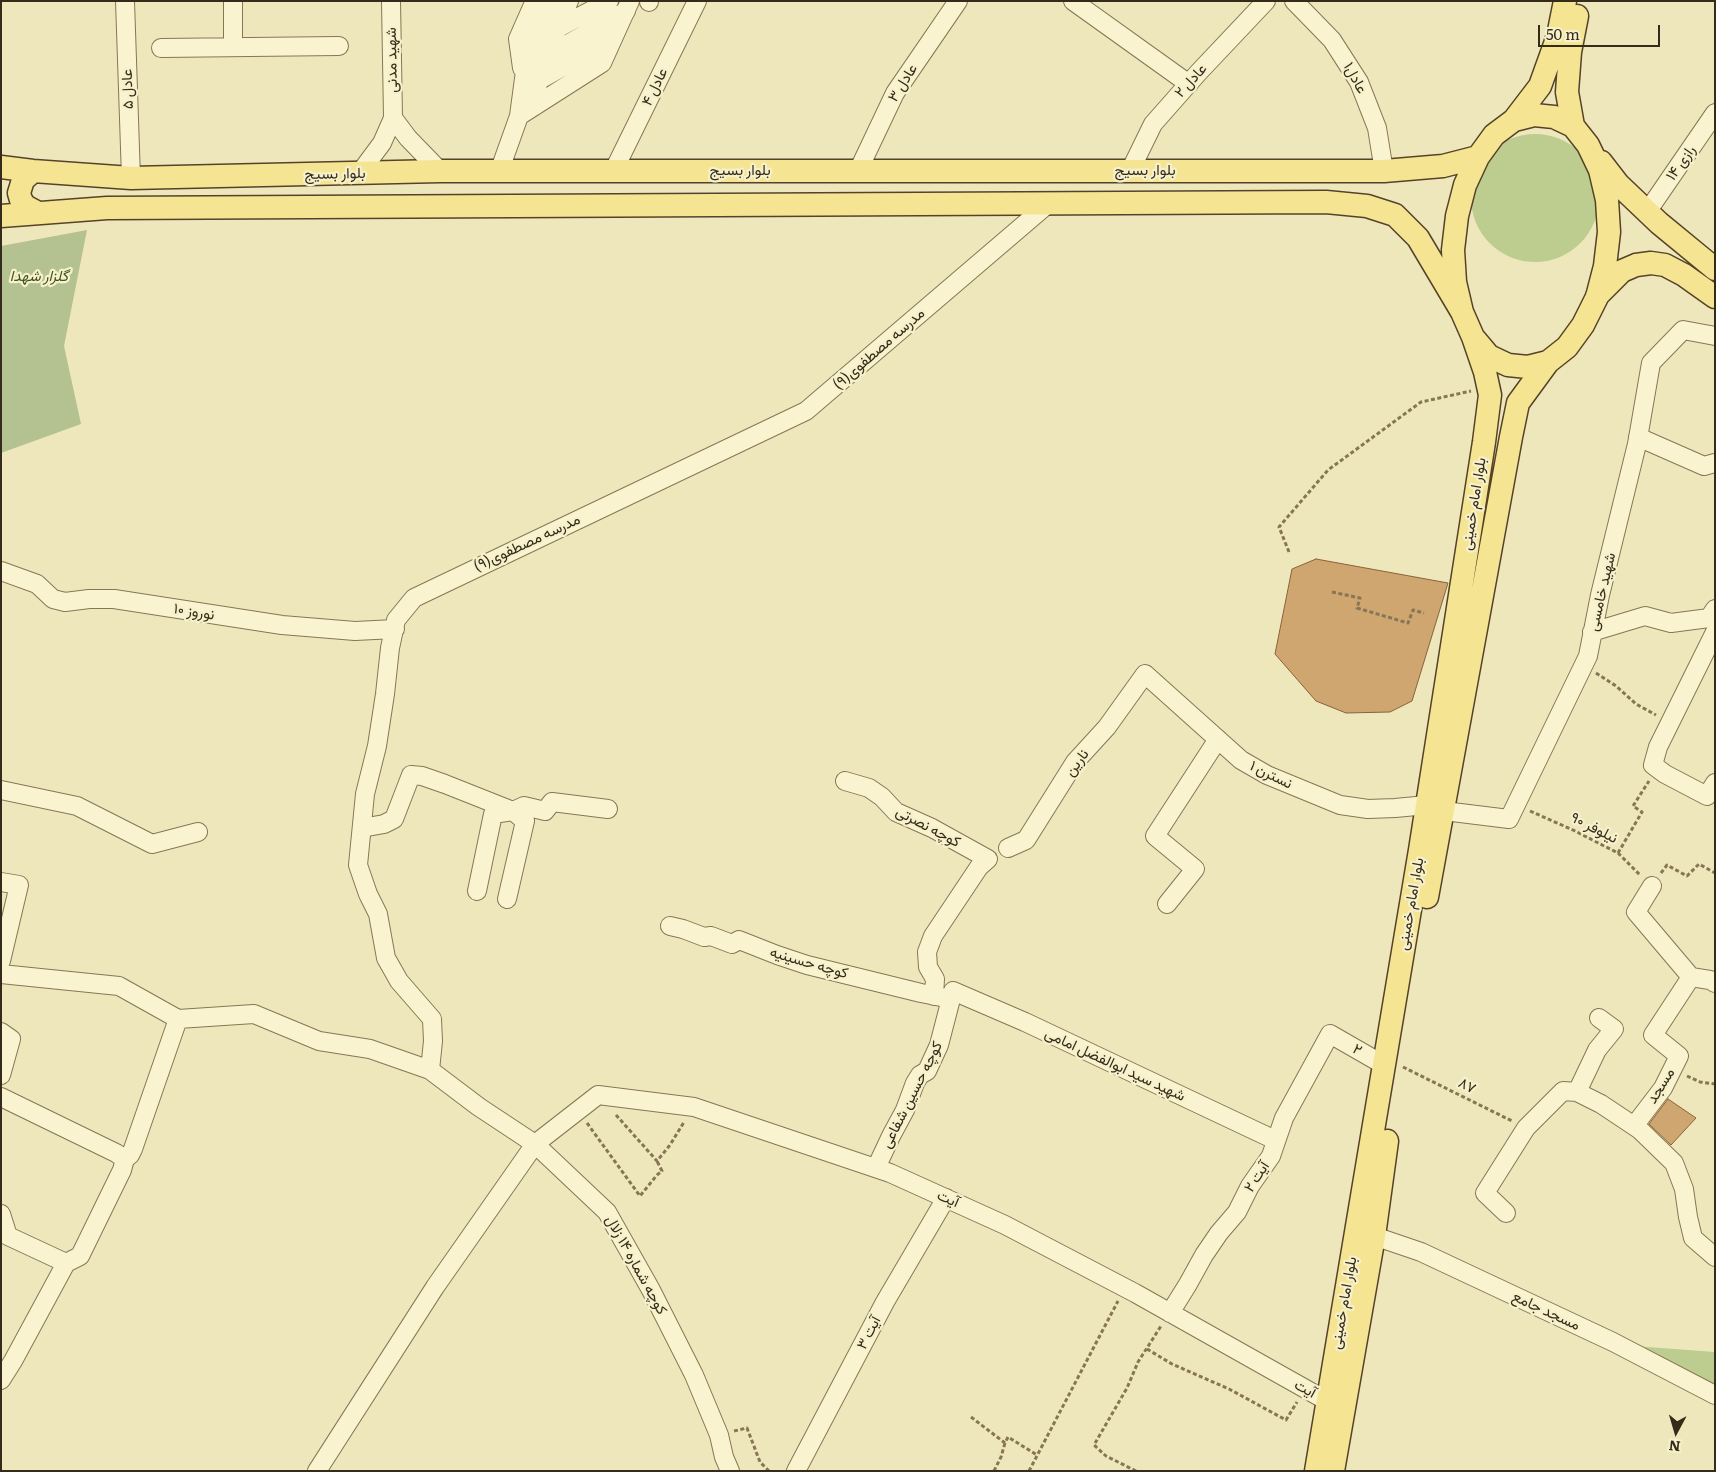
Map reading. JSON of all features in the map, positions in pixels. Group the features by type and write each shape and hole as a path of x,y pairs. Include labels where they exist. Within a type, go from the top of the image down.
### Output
{"main road":[{"path":"1462,312 1455,282 1453,250 1456,216 1465,185 1478,157 1494,136 1514,120 1540,86 1558,36 1565,1"},
{"path":"1573,126 1567,92 1570,52 1579,1"},
{"path":"1514,120 1534,115 1554,117 1573,126 1618,184 1647,212 1715,269"},
{"path":"1,216 107,208 1326,202 1367,206 1395,215 1418,238 1462,312 1473,337 1489,356 1508,365 1528,367 1548,362 1567,347 1584,325 1597,297 1605,266 1609,232 1607,200 1600,170 1588,145"},
{"name":"بلوار بسیج","path":"1,167 131,178 440,172 1384,171 1443,166 1478,157"},
{"path":"33,171 23,180 19,192 25,206 38,213"},
{"path":"1326,202 1336,194 1337,182 1328,171"},
{"path":"1597,297 1622,271 1636,265 1651,263 1665,265 1684,275 1715,297"},
{"name":"بلوار امام خمینی","path":"1435,808 1490,395 1473,337"},
{"name":"بلوار امام خمینی","path":"1330,1470 1335,1404 1435,808 1518,403 1548,362"}],"street":[{"name":"عادل ۵","path":"125,1 131,178"},
{"path":"233,1 233,47"},
{"name":"شهید مدنی","path":"359,174 382,143 392,118 391,1"},
{"path":"531,80 518,39 533,5 538,1"},
{"path":"558,28 609,1"},
{"name":"عادل ۴","path":"613,172 697,1"},
{"name":"عادل ۳","path":"858,171 895,93 958,1"},
{"path":"1074,1 1189,84"},
{"name":"عادل ۲","path":"1130,171 1153,124 1266,1"},
{"name":"عادل۱","path":"1294,1 1332,40 1359,82 1377,128 1384,171"},
{"path":"535,106 527,56 565,2"},
{"path":"499,172 531,80 539,73 558,28 565,2"},
{"path":"546,56 628,6"},
{"path":"519,116 602,62 628,6"},
{"path":"531,80 612,40"},
{"path":"162,48 338,46"},
{"name":"رازی ۱۴","path":"1647,212 1715,113"},
{"path":"392,118 440,172"},
{"name":"مدرسه مصطفوی(۹)","path":"430,1070 433,1041 432,1019 399,981 386,958 378,914 368,894 358,865 366,794 377,746 390,648 396,620 414,598 806,411 1048,204"},
{"name":"شهید خامسی","path":"1435,808 1509,820 1588,656 1638,437 1651,364 1683,330 1715,336"},
{"path":"1638,437 1704,466 1715,463"},
{"name":"نوروز ۱۰","path":"1,571 37,584 53,600 65,602 89,598 114,599 299,626 355,631 395,629"},
{"path":"1592,632 1646,616 1671,623 1713,622 1658,747 1653,765 1665,774 1707,796 1715,783"},
{"name":"نسترن ۱","path":"1145,674 1241,760 1267,775 1340,805 1368,809 1435,808"},
{"name":"نارین","path":"1008,848 1026,840 1075,762 1107,727 1145,674"},
{"path":"1167,904 1195,868 1155,836 1218,739"},
{"path":"362,828 384,824 394,819 411,775 422,776 445,784 513,811 525,821 507,899"},
{"name":"کوچه نصرتی","path":"845,781 869,788 882,797 896,812 932,828 988,859 979,868 933,936 927,952 928,967 935,979 934,996"},
{"path":"1,790 77,806 152,844 198,832"},
{"path":"477,891 493,814 513,811 524,806 545,811 552,802 608,809"},
{"path":"1,882 19,885 1,961"},
{"path":"1652,886 1636,912 1691,978 1710,980 1715,984"},
{"name":"کوچه حسینیه","path":"670,926 704,937 711,936 732,944 738,940 807,965 934,996 952,995"},
{"path":"1,974 119,986 178,1019 133,1149 125,1159 122,1170 80,1256 66,1263 1,1380"},
{"name":"مسجد","path":"1634,1126 1663,1088 1679,1056 1653,1035 1691,978"},
{"name":"شهید سید ابوالفضل امامی","path":"952,995 1025,1022 1275,1140"},
{"name":"کوچه حسین شفاعی","path":"876,1168 905,1110 914,1083 920,1075 927,1071 939,1045 952,995"},
{"name":"کوچه شماره ۱۴ زلال","path":"178,1019 254,1014 319,1042 370,1049 430,1070 479,1107 534,1144 607,1212 679,1344 719,1435 724,1457 730,1471"},
{"path":"1577,1092 1598,1050 1614,1029 1600,1018"},
{"path":"1,1032 11,1039 1,1074"},
{"name":"۲","path":"1330,1034 1391,1065"},
{"name":"آیت ۲","path":"1170,1313 1204,1255 1237,1212 1250,1186 1271,1156 1284,1118 1330,1034"},
{"path":"1506,1213 1485,1193 1526,1128 1563,1090 1577,1092 1601,1104 1634,1126 1674,1163 1684,1189 1688,1217 1694,1238 1715,1257"},
{"name":"آیت","path":"317,1471 435,1287 534,1144 598,1095 694,1107 876,1168 1005,1225 1125,1288 1335,1404"},
{"path":"1,1097 125,1159"},
{"name":"آیت ۳","path":"796,1471 885,1302 946,1198"},
{"path":"1,1214 8,1236 66,1263"},
{"name":"مسجد جامع","path":"1365,1234 1421,1252 1578,1326 1715,1395"}],"path":[{"path":"1289,552 1279,527 1328,470 1421,402 1464,394 1488,385"},
{"path":"1332,592 1360,598 1357,608 1408,623 1413,610 1424,613"},
{"path":"1583,664 1616,686 1636,704 1670,722"},
{"path":"1618,853 1642,812 1634,806 1658,768"},
{"name":"نیلوفر ۹۰","path":"1516,805 1573,830 1618,853 1652,886"},
{"path":"1652,886 1667,865 1687,876 1699,864 1715,872"},
{"name":"۸۷","path":"1391,1065 1526,1128"},
{"path":"1672,1069 1700,1082 1715,1084"},
{"path":"657,1161 670,1145 694,1107"},
{"path":"578,1110 640,1196 662,1171 657,1161 616,1115"},
{"path":"1029,1471 1125,1288"},
{"path":"1136,1471 1106,1456 1094,1445 1153,1337 1170,1313"},
{"path":"1147,1349 1172,1364 1229,1389 1286,1420 1305,1389"},
{"path":"971,1416 1005,1443"},
{"path":"719,1435 747,1428 760,1462 769,1471"},
{"path":"994,1471 1008,1437 1037,1455"}],"green space":[{"path":"1535,134 1548,135 1560,139 1580,153 1594,173 1598,185 1598,211 1594,223 1580,243 1560,257 1548,261 1535,262 1522,261 1510,257 1490,243 1476,223 1472,211 1471,198 1472,185 1476,173 1490,153 1510,139 1522,135"},
{"name":"گلزار شهدا","path":"87,230 64,346 81,424 1,453 1,246"},
{"path":"1634,1346 1715,1352 1715,1394"}],"building":[{"path":"1316,559 1448,583 1412,701 1390,712 1346,713 1316,701 1275,654 1292,569"},
{"path":"1668,1099 1696,1118 1671,1145 1649,1124"}]}
